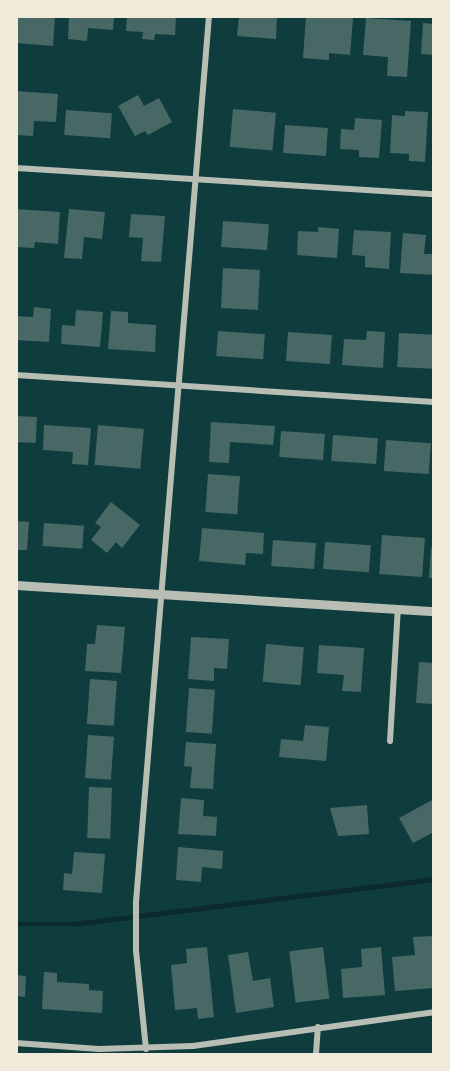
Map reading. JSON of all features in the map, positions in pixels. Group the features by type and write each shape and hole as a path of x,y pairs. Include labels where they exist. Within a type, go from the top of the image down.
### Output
{"street":[{"path":"146,1049 136,951 136,902 209,16"},
{"path":"16,168 196,177 434,194"},
{"path":"16,375 434,402"},
{"path":"16,585 160,592 434,611"},
{"path":"390,741 398,609"},
{"path":"16,1043 146,1049 193,1046 434,1012"},
{"path":"316,1054 318,1027"}],"building":[{"path":"16,16 55,16 53,46 16,43"},
{"path":"69,16 114,16 113,30 88,28 87,41 68,39"},
{"path":"127,16 176,16 175,35 155,34 154,40 142,39 143,32 126,31"},
{"path":"239,16 277,16 276,39 237,36"},
{"path":"306,16 353,18 350,55 329,53 329,60 303,58"},
{"path":"366,18 411,21 407,77 387,76 388,57 363,55"},
{"path":"423,23 434,24 434,55 421,54"},
{"path":"16,91 58,94 56,122 34,121 33,136 16,135"},
{"path":"138,95 144,106 159,98 172,122 148,135 145,131 135,136 118,106"},
{"path":"233,109 276,113 273,151 230,147"},
{"path":"66,110 112,113 110,138 64,135"},
{"path":"405,111 428,112 425,162 409,161 409,154 390,153 392,115 405,116"},
{"path":"355,118 382,120 379,158 359,157 359,150 340,149 341,129 354,130"},
{"path":"285,125 328,128 326,156 283,153"},
{"path":"16,209 60,212 58,244 35,242 34,248 16,247"},
{"path":"69,209 105,212 102,239 84,237 82,259 64,258"},
{"path":"131,214 165,216 161,262 141,261 143,238 129,237"},
{"path":"223,221 269,224 267,250 221,247"},
{"path":"318,227 339,229 337,258 297,255 298,231 318,232"},
{"path":"354,230 391,232 389,269 365,267 365,256 352,255"},
{"path":"403,233 426,235 424,254 434,254 434,275 400,273"},
{"path":"223,268 260,270 258,310 221,308"},
{"path":"34,307 51,309 49,342 16,340 16,316 33,317"},
{"path":"76,310 103,312 100,347 61,344 62,325 75,326"},
{"path":"111,311 128,312 128,323 156,325 155,352 108,349"},
{"path":"218,331 265,334 263,359 216,356"},
{"path":"367,331 385,332 383,368 342,365 344,339 366,340"},
{"path":"288,332 332,335 330,364 286,361"},
{"path":"399,333 434,335 432,369 397,367"},
{"path":"16,416 37,417 36,443 16,442"},
{"path":"211,422 275,426 273,445 230,442 229,463 209,462"},
{"path":"44,425 91,428 88,465 72,464 73,452 43,450"},
{"path":"98,425 144,429 140,469 95,465"},
{"path":"281,431 325,434 323,460 279,457"},
{"path":"333,435 378,438 376,464 331,461"},
{"path":"386,440 431,443 429,474 384,471"},
{"path":"208,474 240,476 237,514 205,512"},
{"path":"111,502 140,525 122,548 116,542 107,553 91,540 101,527 95,523"},
{"path":"16,521 29,522 27,550 16,550"},
{"path":"44,523 84,526 82,549 42,546"},
{"path":"202,528 264,533 263,554 246,553 245,565 199,561"},
{"path":"382,535 425,538 422,577 379,574"},
{"path":"273,540 316,543 314,569 271,566"},
{"path":"325,542 371,545 369,572 323,569"},
{"path":"431,548 434,548 434,578 429,578"},
{"path":"97,625 125,627 121,673 85,671 87,644 95,644"},
{"path":"191,637 229,639 227,669 214,668 214,681 188,679"},
{"path":"266,644 304,647 301,685 263,682"},
{"path":"319,645 364,648 361,692 342,691 344,675 317,673"},
{"path":"419,662 434,663 434,704 416,703"},
{"path":"90,679 117,681 114,726 87,724"},
{"path":"189,688 215,690 212,734 186,732"},
{"path":"305,725 329,727 326,761 279,757 281,739 303,741"},
{"path":"88,735 114,737 111,780 85,778"},
{"path":"186,742 216,744 213,789 190,788 192,767 184,766"},
{"path":"89,787 112,788 110,839 87,838"},
{"path":"181,798 204,800 203,816 217,817 216,836 178,834"},
{"path":"434,799 434,832 413,843 399,818"},
{"path":"367,805 369,834 338,836 330,808"},
{"path":"178,847 223,851 222,869 202,867 201,882 176,880"},
{"path":"74,852 105,854 102,893 63,890 64,873 72,874"},
{"path":"434,936 434,988 395,991 392,957 415,955 413,937"},
{"path":"207,947 214,1017 198,1019 197,1008 175,1010 171,965 187,963 186,949"},
{"path":"323,947 329,999 296,1003 289,951"},
{"path":"381,947 385,995 343,998 341,969 362,967 361,949"},
{"path":"248,952 253,981 270,978 274,1007 236,1013 228,955"},
{"path":"44,972 57,973 57,982 89,984 89,990 103,991 102,1013 42,1009"},
{"path":"16,975 26,976 25,997 16,996"}],"waterway":[{"path":"16,924 74,924 434,879"}]}
